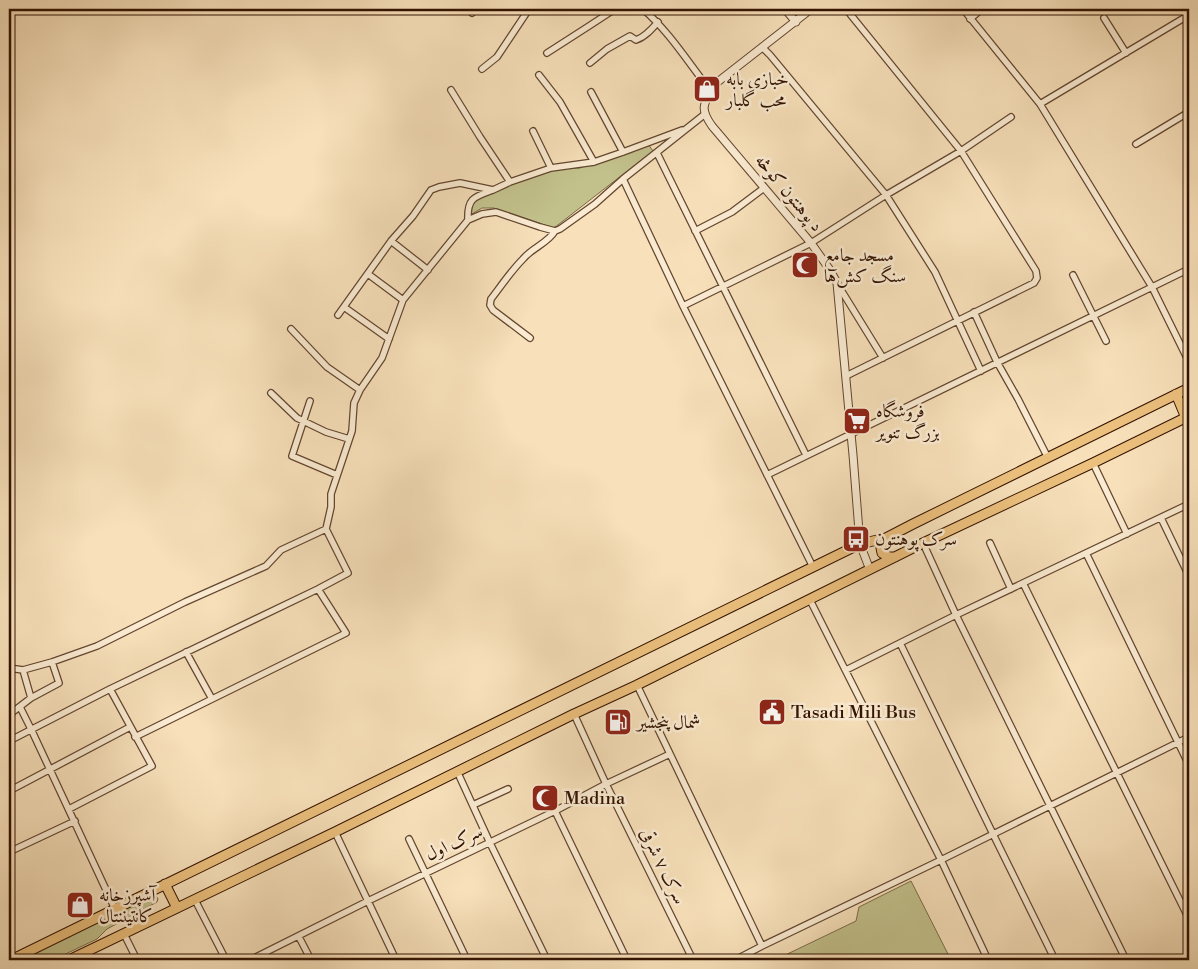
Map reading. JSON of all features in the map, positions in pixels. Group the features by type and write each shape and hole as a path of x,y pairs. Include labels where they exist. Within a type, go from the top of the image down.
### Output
{"main road":[{"path":"11,960 860,544 886,538 1189,388"},
{"path":"69,960 574,714 638,685 923,543 1093,464 1187,417 1176,394"},
{"path":"886,538 881,548 882,552 889,558 895,557"},
{"path":"165,884 177,908"}],"street":[{"path":"482,69 497,56 529,9"},
{"path":"547,52 615,9"},
{"path":"643,9 658,22 704,82 715,84"},
{"path":"785,9 796,22"},
{"path":"846,9 961,151 1036,271 1037,278 1034,283 846,376"},
{"path":"963,9 1040,104 1152,287 1189,362"},
{"path":"970,18 982,9"},
{"path":"9,741 110,689 348,573 326,529 331,507 330,494 352,431 354,403 360,390 382,358 403,300 468,220 482,214 496,212 540,227 560,229 595,204 623,179 705,114 706,101 715,84 796,22 807,10"},
{"path":"1040,104 1189,15"},
{"path":"1104,18 1126,53"},
{"path":"590,63 607,49 630,36 636,40 640,38 658,22"},
{"path":"762,47 886,195 935,272 981,371"},
{"path":"539,75 560,102 594,162"},
{"path":"451,90 510,182"},
{"path":"591,92 623,152"},
{"path":"1136,144 1189,112"},
{"name":"د پوهنتون کوڅه","path":"705,114 712,126 811,243 837,283 860,544 870,570"},
{"path":"683,306 811,243 886,195 961,151 1011,117"},
{"path":"468,220 470,202 477,196 510,182 550,168 594,162 687,128"},
{"path":"533,131 550,168"},
{"path":"657,153 806,456"},
{"path":"623,179 683,306 813,567"},
{"path":"338,315 391,241 413,216 431,190 460,183 493,190"},
{"path":"695,231 732,212 764,188"},
{"path":"530,338 493,310 490,305 491,299 523,258 551,237 555,230"},
{"path":"391,241 428,270"},
{"path":"767,475 1189,269"},
{"path":"368,274 403,300"},
{"path":"1073,275 1106,341"},
{"path":"837,283 883,358"},
{"path":"344,307 389,339"},
{"path":"974,312 997,362 1048,458"},
{"path":"291,329 327,367 360,390"},
{"path":"271,393 296,418 326,432 349,439"},
{"path":"310,401 292,456 337,475"},
{"path":"1093,464 1127,534"},
{"path":"846,670 956,615 1189,504"},
{"path":"1161,518 1189,576"},
{"path":"9,668 23,670 97,646 185,602 266,566 281,550 326,529"},
{"path":"923,543 956,615 1126,960"},
{"path":"990,543 1012,589"},
{"path":"1086,553 1189,765"},
{"path":"1023,583 1189,919"},
{"path":"135,737 346,634 318,589"},
{"path":"810,600 941,860 988,960"},
{"path":"900,643 1055,960"},
{"path":"186,652 212,699"},
{"path":"9,720 10,713 31,698 58,683 52,662"},
{"path":"23,670 31,698"},
{"path":"638,685 762,946"},
{"path":"69,809 152,766 110,689"},
{"path":"20,707 115,909"},
{"name":"سرک ۷ شرقی","path":"574,714 606,784 693,960"},
{"path":"9,792 130,727"},
{"path":"735,960 1189,737"},
{"name":"سرک‌ اول","path":"250,960 670,754"},
{"path":"457,771 547,960"},
{"path":"473,805 508,789"},
{"path":"555,811 627,960"},
{"path":"9,852 74,821"},
{"path":"335,832 396,960"},
{"path":"409,839 468,960"},
{"path":"195,900 226,960"},
{"path":"124,934 137,960"},
{"path":"299,937 310,960"}],"shaded area":[{"path":"648,144 653,151 554,228 494,208 482,208 470,215 473,201 547,169 580,168"},
{"path":"911,881 951,960 775,960 856,921 859,907"},
{"path":"153,895 158,899 157,902 107,929 97,939 53,960 20,960"}],"place":[{"name":"خبازی بابه محب گلبار","path":"707,89"},
{"name":"مسجد جامع سنگ کش‌ها","path":"805,265"},
{"name":"فروشگاه بزرگ تنویر","path":"857,421"},
{"name":"سرک پوهنتون","path":"856,539"},
{"name":"Tasadi Mili Bus","path":"772,712"},
{"name":"شمال پنجشیر","path":"618,722"},
{"name":"Madina","path":"545,798"},
{"name":"آشپرزخانه کانتیننتال","path":"80,905"}]}
